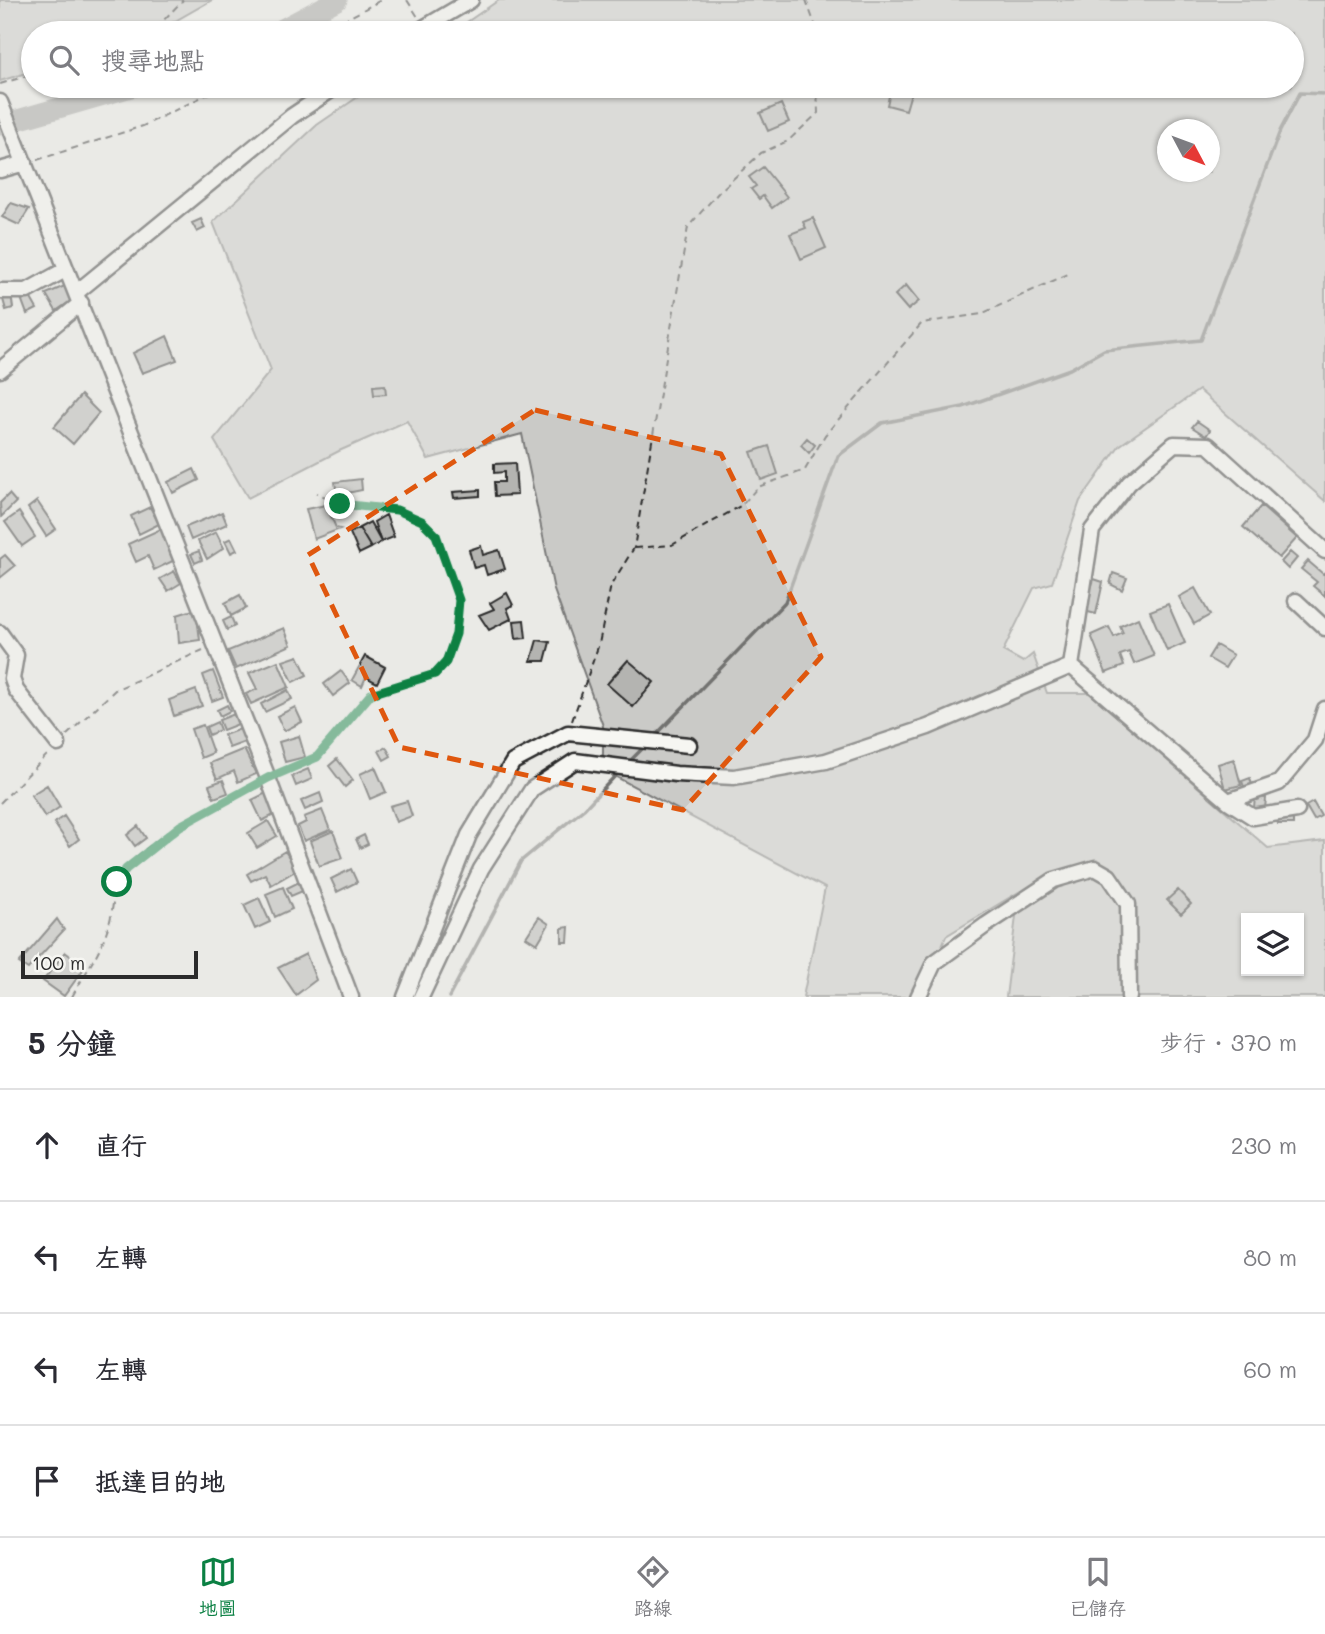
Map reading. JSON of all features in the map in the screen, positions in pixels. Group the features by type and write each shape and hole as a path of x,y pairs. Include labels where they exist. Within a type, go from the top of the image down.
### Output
{"street":[{"path":"435,21 471,0"},
{"path":"0,370 79,297 292,116 319,98"},
{"path":"0,102 268,778 351,997"},
{"path":"0,170 24,160"},
{"path":"0,291 27,291 65,270"},
{"path":"1071,666 1092,530 1129,483 1174,444 1208,444 1325,551"},
{"path":"1296,601 1325,628"},
{"path":"0,633 16,655 12,679 16,691 58,744"},
{"path":"1071,666 1227,802 1253,817 1297,810"},
{"path":"421,997 481,869 532,789 575,761 676,774 734,777 826,761 928,727 1071,666"},
{"path":"1227,802 1279,783 1315,740 1325,709"},
{"path":"405,997 469,835 513,762 568,733 689,745"},
{"path":"918,997 934,963 986,925 1054,880 1095,868 1109,876 1128,904 1129,997"}],"path":[{"path":"163,21 183,0"},
{"path":"343,21 381,0"},
{"path":"407,0 415,21"},
{"path":"806,0 814,21"},
{"path":"0,84 21,78"},
{"path":"24,160 143,126 200,98"},
{"path":"568,733 599,644 611,585 634,548 688,227 719,191 761,153 788,141 818,113 817,98"},
{"path":"634,548 672,545 742,505 758,487 805,470 825,435 922,323 981,314 1068,274"},
{"path":"72,997 96,959 109,928 117,882 126,869 180,826 268,778 317,757 371,694 435,674 446,662 456,634 459,600 436,535 422,521 397,510 340,504 317,494"},
{"path":"0,803 115,690 214,644"}],"highlighted area":[{"path":"535,410 721,454 821,657 683,810 399,747 308,555"}],"shaded area":[{"path":"0,0 212,0 175,21 21,21 21,75 0,81"},
{"path":"499,0 1325,0 1325,501 1199,390 1119,446 1080,501 1052,583 1034,588 1003,651 1023,662 1033,654 1047,693 1090,693 1268,848 1325,841 1325,997 1006,997 1019,892 946,936 921,997 803,997 825,888 603,770 603,726 554,590 522,434 428,459 407,421 339,451 248,498 214,440 271,370 213,222 317,125 356,98 1304,98 1304,21 468,21"}],"building":[{"path":"889,98 910,98 906,110 887,105"},
{"path":"781,104 789,122 768,131 760,113"},
{"path":"763,167 787,197 772,208 763,196 759,199 751,189 756,186 749,177"},
{"path":"11,203 29,209 19,225 2,217"},
{"path":"813,218 826,248 801,259 790,234 806,228 803,222"},
{"path":"201,219 205,228 197,232 192,223"},
{"path":"67,285 75,298 56,311 46,294"},
{"path":"906,285 919,301 908,310 895,295"},
{"path":"11,294 13,308 6,310 2,296"},
{"path":"29,295 37,309 27,314 21,298"},
{"path":"167,336 177,360 142,373 133,353"},
{"path":"385,385 386,394 374,395 373,386"},
{"path":"81,395 99,413 73,444 54,427"},
{"path":"1197,421 1210,430 1206,436 1192,427"},
{"path":"807,438 815,445 809,453 801,445"},
{"path":"769,446 778,474 761,480 751,452"},
{"path":"515,463 517,495 495,496 494,482 504,482 504,472 494,473 494,464"},
{"path":"194,469 199,480 173,493 168,482"},
{"path":"361,479 362,490 337,495 335,482"},
{"path":"480,490 480,496 454,498 453,492"},
{"path":"9,494 16,502 1,517 0,503"},
{"path":"37,501 56,529 46,536 28,508"},
{"path":"326,505 336,528 340,529 314,539 306,509"},
{"path":"1261,506 1297,538 1279,558 1243,527"},
{"path":"150,507 159,524 139,534 131,516"},
{"path":"19,512 35,537 22,546 5,522"},
{"path":"222,512 227,524 191,540 186,527"},
{"path":"386,515 394,537 381,542 374,522"},
{"path":"370,522 381,542 371,548 359,528"},
{"path":"163,528 177,559 154,570 148,556 136,562 128,544"},
{"path":"359,528 371,548 359,554 350,533"},
{"path":"216,532 224,548 207,559 198,541"},
{"path":"231,538 237,550 231,553 225,541"},
{"path":"481,546 483,555 499,550 505,569 487,575 484,565 474,568 469,550"},
{"path":"199,551 202,560 195,563 191,554"},
{"path":"1290,552 1297,558 1288,569 1281,562"},
{"path":"5,555 15,566 0,578 0,559"},
{"path":"1308,561 1323,574 1325,572 1325,596 1313,586 1317,582 1301,569"},
{"path":"174,571 181,583 168,591 160,579"},
{"path":"1113,573 1127,578 1122,590 1110,584"},
{"path":"1094,579 1103,582 1096,614 1084,611"},
{"path":"1195,588 1210,615 1194,624 1179,597"},
{"path":"507,593 513,605 507,608 511,619 489,630 479,615 494,609 490,603"},
{"path":"240,595 246,608 231,616 225,603"},
{"path":"1168,604 1185,643 1167,651 1150,611"},
{"path":"196,609 200,640 179,643 177,615"},
{"path":"231,617 235,626 227,630 223,621"},
{"path":"1138,618 1154,656 1134,664 1129,652 1120,655 1124,666 1106,673 1091,635 1109,627 1114,637 1123,633 1120,626"},
{"path":"524,620 526,638 516,639 514,621"},
{"path":"284,628 291,645 236,669 228,651"},
{"path":"537,640 550,642 545,661 531,661"},
{"path":"1216,645 1233,655 1225,668 1208,658"},
{"path":"298,656 307,675 293,682 283,661"},
{"path":"365,656 385,667 377,683 366,677 362,686 352,680"},
{"path":"628,660 654,682 633,707 607,684"},
{"path":"278,661 289,687 251,704 246,694 257,689 249,673"},
{"path":"213,671 223,697 212,701 203,675"},
{"path":"341,671 350,683 333,696 324,684"},
{"path":"196,690 202,706 174,716 169,700"},
{"path":"288,690 292,699 265,712 261,704"},
{"path":"227,705 230,711 220,716 217,710"},
{"path":"295,707 302,722 284,731 277,716"},
{"path":"237,713 241,723 223,730 219,720"},
{"path":"217,722 220,730 209,735 206,727"},
{"path":"203,725 213,753 201,758 191,729"},
{"path":"243,728 248,741 229,748 224,735"},
{"path":"299,736 305,757 285,762 279,742"},
{"path":"386,747 391,756 384,760 379,751"},
{"path":"244,749 256,774 238,782 234,771 217,779 210,763"},
{"path":"337,759 353,780 345,787 329,766"},
{"path":"1234,759 1241,785 1225,789 1218,764"},
{"path":"375,767 386,792 370,799 360,774"},
{"path":"308,769 312,779 296,786 292,776"},
{"path":"1250,778 1252,785 1244,787 1242,781"},
{"path":"223,780 228,793 214,798 209,785"},
{"path":"47,785 60,807 45,817 31,795"},
{"path":"266,793 276,814 262,821 252,800"},
{"path":"320,793 323,802 305,810 301,801"},
{"path":"1255,797 1266,798 1265,809 1254,808"},
{"path":"407,801 412,816 396,822 390,806"},
{"path":"1313,802 1321,816 1314,820 1306,806"},
{"path":"322,810 330,830 304,841 298,826 306,822 304,817"},
{"path":"64,816 79,839 70,846 54,823"},
{"path":"1293,818 1293,824 1278,824 1277,819"},
{"path":"268,821 277,836 257,848 248,833"},
{"path":"138,826 146,838 135,846 127,835"},
{"path":"333,831 343,858 319,866 310,841"},
{"path":"364,835 368,844 360,848 356,839"},
{"path":"285,851 297,870 271,885 265,874 251,881 247,874"},
{"path":"351,869 357,882 337,892 331,879"},
{"path":"301,881 305,890 291,896 287,888"},
{"path":"283,887 292,909 275,917 266,894"},
{"path":"1178,890 1191,904 1181,914 1167,900"},
{"path":"259,898 270,922 255,929 244,905"},
{"path":"539,917 549,924 537,944 526,937"},
{"path":"57,919 64,930 28,969 19,963"},
{"path":"569,927 568,942 562,942 562,928"},
{"path":"65,952 85,967 64,996 43,981"},
{"path":"306,954 316,980 296,995 278,968"}],"waterway":[{"path":"298,21 337,0"},
{"path":"1304,93 1325,94"},
{"path":"0,125 93,98"},
{"path":"653,738 785,602 838,456 882,423 963,407 1070,369 1104,350 1201,340 1280,131 1297,98"},
{"path":"632,759 645,746"},
{"path":"449,997 521,861 584,809 616,775"}],"route":[{"path":"117,882 126,869 180,826 268,778 317,757 371,694 435,674 446,662 456,634 459,600 436,535 422,521 397,510 340,504"}]}
